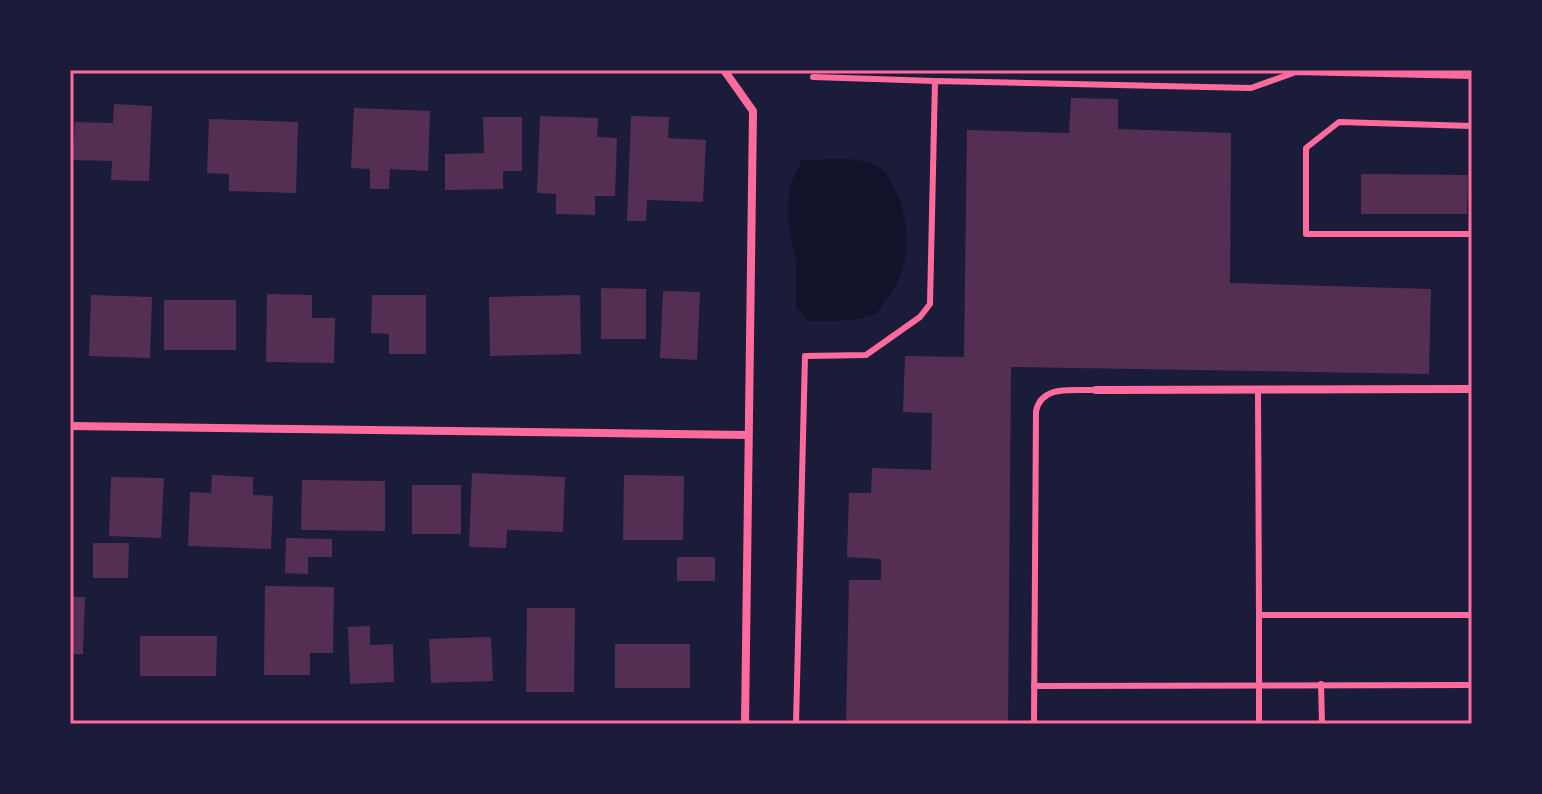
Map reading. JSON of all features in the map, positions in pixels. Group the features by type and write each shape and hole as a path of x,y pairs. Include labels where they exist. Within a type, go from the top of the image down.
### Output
{"street":[{"path":"724,70 753,111 745,724"},
{"path":"1096,390 1472,389"},
{"path":"70,426 748,435"}],"lane":[{"path":"813,77 1251,88 1296,72 1472,76"},
{"path":"796,724 805,356 866,355 920,317 930,304 935,81"},
{"path":"1472,126 1339,122 1306,148 1306,234 1472,234"},
{"path":"1034,724 1036,411 1039,400 1049,392 1096,390"},
{"path":"1258,390 1259,724"},
{"path":"1259,615 1472,615"},
{"path":"1321,684 1322,724"},
{"path":"1034,686 1472,685"}],"shaded area":[{"path":"843,159 870,163 888,176 905,219 904,261 895,286 876,313 852,320 808,321 796,307 796,261 787,217 791,183 802,160"}],"building":[{"path":"1071,98 1118,99 1118,129 1231,133 1230,283 1431,289 1429,374 1011,367 1008,724 846,724 849,580 881,580 881,559 847,557 849,493 871,493 872,468 931,470 932,413 903,412 905,356 964,357 967,130 1069,133"},
{"path":"114,104 152,106 149,181 111,180 112,161 73,160 75,122 113,123"},
{"path":"354,108 430,111 428,171 390,169 389,189 370,189 370,169 351,168"},
{"path":"540,116 598,118 597,137 617,138 615,196 595,196 595,215 556,214 556,194 537,193"},
{"path":"631,116 669,117 668,138 706,140 703,202 647,200 646,221 627,221"},
{"path":"483,117 522,117 522,171 503,171 503,189 445,190 445,154 484,153"},
{"path":"209,119 298,122 296,193 229,191 229,174 207,173"},
{"path":"1361,174 1468,175 1467,214 1361,214"},
{"path":"601,288 646,289 646,339 601,339"},
{"path":"663,291 700,292 697,360 660,358"},
{"path":"267,294 312,295 312,318 335,318 334,363 266,362"},
{"path":"91,295 152,297 150,358 89,356"},
{"path":"372,295 426,295 426,354 389,354 389,334 371,333"},
{"path":"580,295 581,354 490,356 489,297"},
{"path":"164,300 236,300 236,350 164,350"},
{"path":"472,473 565,477 563,532 507,530 506,548 469,547"},
{"path":"212,475 253,477 253,495 273,496 271,549 188,546 190,492 211,493"},
{"path":"624,475 684,476 683,540 623,540"},
{"path":"111,477 164,478 161,538 109,536"},
{"path":"302,480 385,481 385,531 301,530"},
{"path":"412,485 461,485 461,534 412,534"},
{"path":"286,538 332,539 332,557 308,557 308,574 285,573"},
{"path":"93,543 129,543 128,578 93,578"},
{"path":"677,557 715,557 715,581 677,581"},
{"path":"265,586 334,587 333,653 310,653 310,675 264,675"},
{"path":"70,597 85,597 83,654 70,654"},
{"path":"527,608 575,608 574,692 526,692"},
{"path":"370,626 370,645 393,644 394,682 350,684 348,627"},
{"path":"140,636 217,636 216,676 140,676"},
{"path":"491,637 493,681 431,683 429,639"},
{"path":"615,644 690,644 690,688 615,688"}]}
